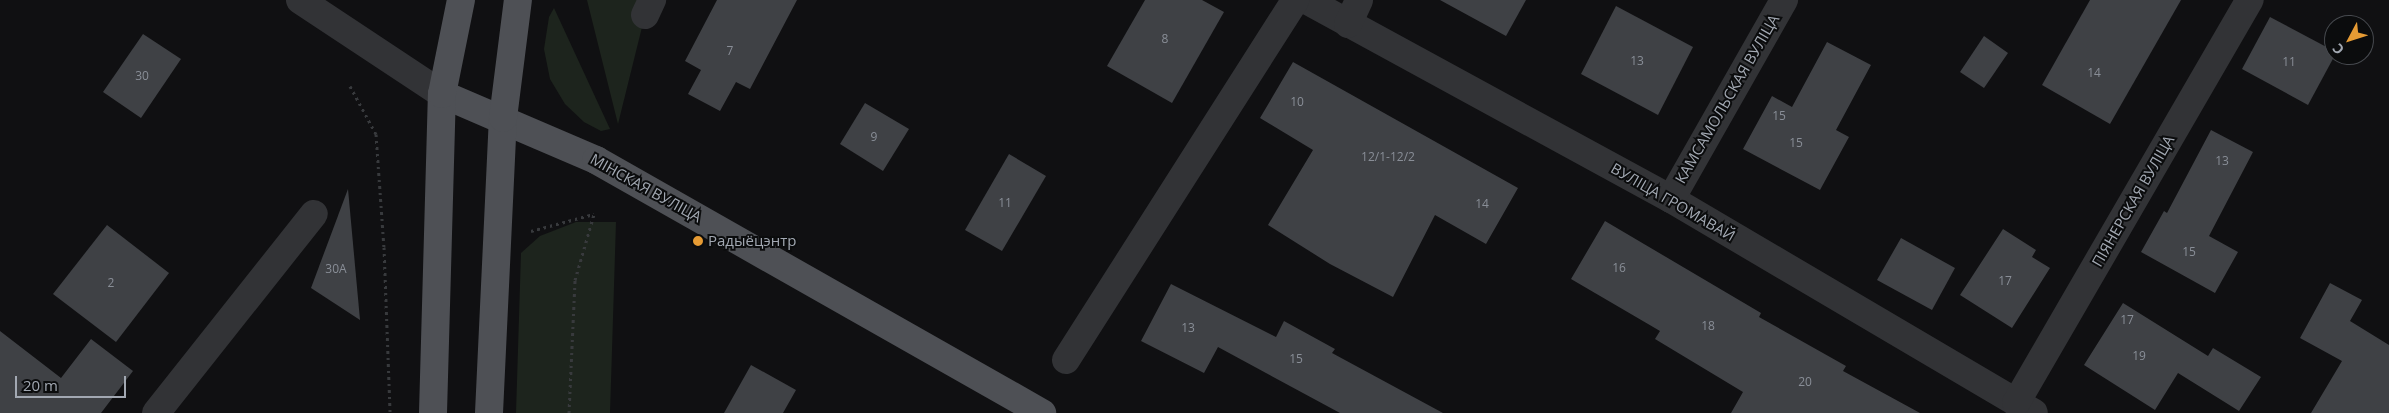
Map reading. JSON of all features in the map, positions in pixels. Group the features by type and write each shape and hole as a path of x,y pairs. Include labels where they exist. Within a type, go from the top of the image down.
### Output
{"main road":[{"path":"433,413 442,94 461,0"},
{"path":"488,413 503,118 518,0"},
{"name":"МІНСКАЯ ВУЛІЦА","path":"442,94 503,118 618,172 1042,413"}],"street":[{"name":"МІНСКАЯ ВУЛІЦА","path":"300,0 442,94"},
{"path":"1066,360 1295,0"},
{"name":"ВУЛІЦА ГРОМАВАЙ","path":"1306,0 1354,12 2025,408"},
{"name":"КАМСАМОЛЬСКАЯ ВУЛІЦА","path":"1671,199 1784,0"},
{"name":"ПІЯНЕРСКАЯ ВУЛІЦА","path":"2025,408 2250,0"},
{"path":"156,413 314,214"}],"path":[{"path":"350,86 376,134 384,247 390,413"},
{"path":"521,234 594,214 575,280 570,413"}],"shaded area":[{"path":"587,0 652,0 645,15 618,124"},
{"path":"554,8 610,129 601,131 584,122 565,104 550,79 544,49 549,17"},
{"path":"576,222 616,222 610,413 516,413 521,253 540,236"}],"building":[{"path":"717,0 797,0 750,89 736,82 720,111 688,94 701,70 685,61"},
{"path":"1145,0 1202,0 1224,12 1172,103 1107,66"},
{"path":"1440,0 1526,0 1506,36"},
{"path":"2090,0 2181,0 2110,124 2042,85"},
{"path":"1616,6 1693,47 1658,115 1581,74"},
{"path":"2270,17 2324,46 2324,65 2330,65 2308,105 2242,69"},
{"path":"143,34 181,59 141,118 103,92"},
{"path":"1984,36 2008,53 1984,88 1960,72"},
{"path":"1827,42 1871,65 1836,130 1849,137 1820,190 1743,149 1772,96 1792,107"},
{"path":"1293,62 1518,188 1486,244 1435,215 1393,297 1330,264 1268,225 1313,150 1260,118"},
{"path":"865,103 909,129 883,171 840,144"},
{"path":"2211,130 2253,152 2209,236 2238,252 2215,293 2141,252 2164,211 2167,213"},
{"path":"1009,154 1046,176 1002,251 965,230"},
{"path":"348,189 360,320 311,288"},
{"path":"1605,221 1761,313 1759,317 1846,366 1843,371 1920,413 1731,413 1743,392 1655,339 1660,331 1571,279"},
{"path":"107,225 169,273 116,342 53,294"},
{"path":"2003,229 2036,250 2032,257 2050,268 2012,328 1960,295"},
{"path":"1901,238 1955,268 1932,310 1877,280"},
{"path":"2330,283 2362,300 2350,321 2389,345 2389,413 2311,413 2342,361 2300,338"},
{"path":"1171,284 1276,337 1284,321 1335,349 1332,353 1443,413 1340,413 1218,347 1204,373 1141,341"},
{"path":"2123,303 2208,356 2213,348 2261,377 2239,411 2178,373 2155,410 2084,365"},
{"path":"0,331 61,378 91,339 133,371 101,413 0,413"},
{"path":"751,365 796,390 783,413 724,413"}],"place":[{"name":"Радыёцэнтр","path":"698,241"}]}
